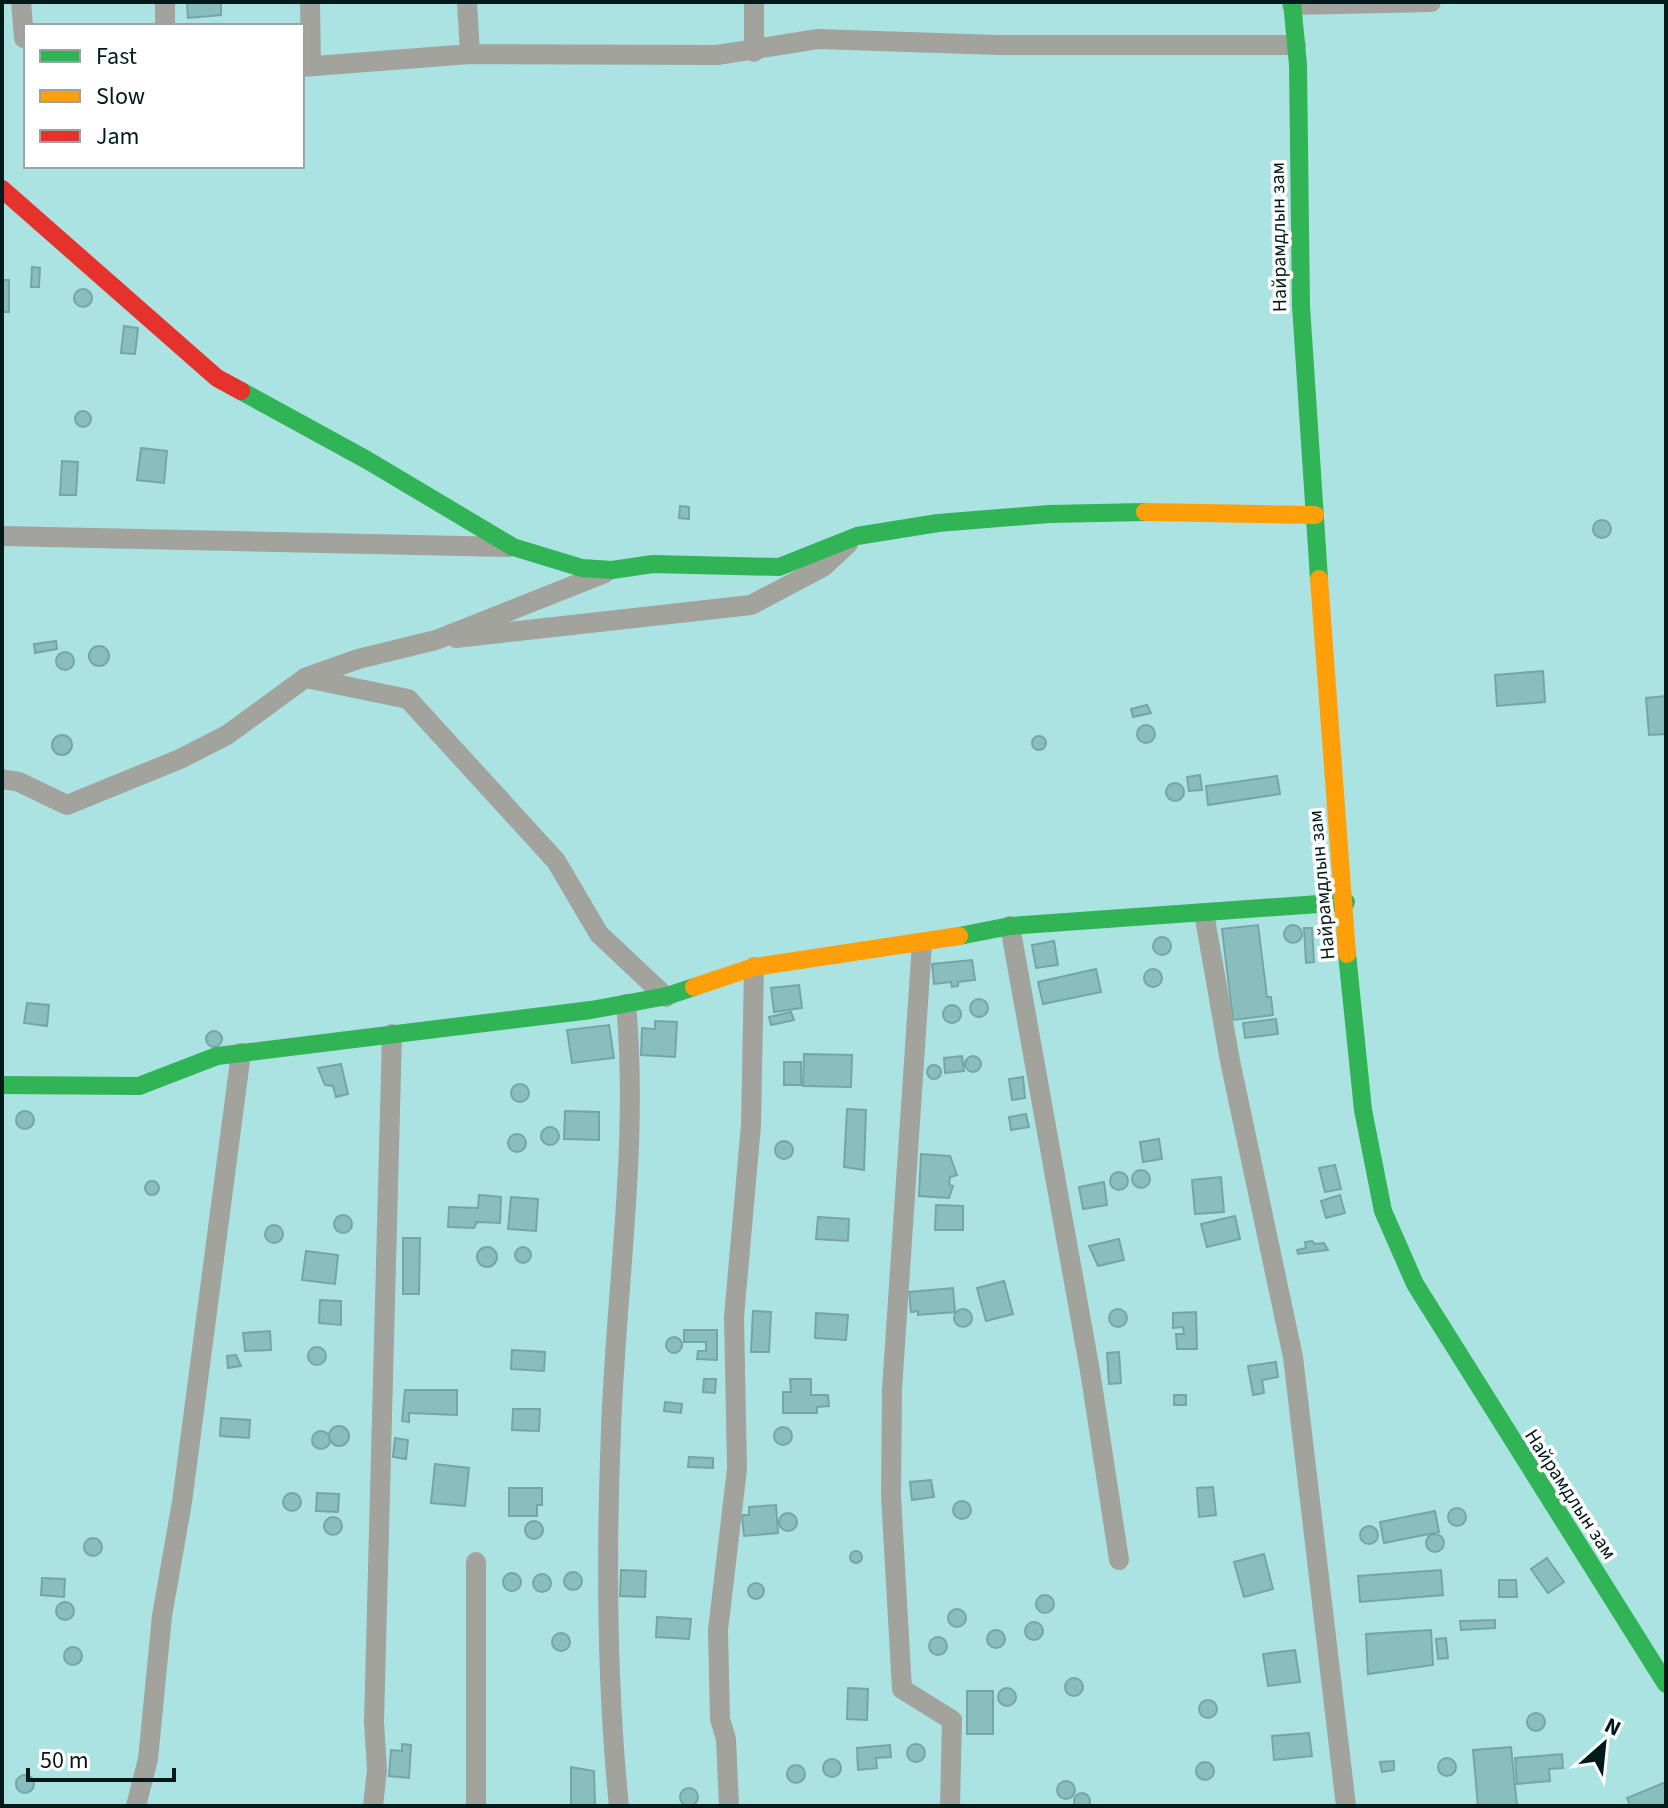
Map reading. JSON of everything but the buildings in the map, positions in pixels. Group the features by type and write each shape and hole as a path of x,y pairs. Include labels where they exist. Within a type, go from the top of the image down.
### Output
{"street":[{"path":"21,2 24,38"},
{"path":"165,2 165,24"},
{"path":"310,2 306,66 470,54 717,55 754,52 818,39 998,45 1296,45"},
{"path":"467,2 470,54"},
{"path":"754,2 754,52"},
{"path":"1292,4 1431,2"},
{"name":"Найрамдлын зам","path":"1292,4 1296,45 1301,306 1315,515 1363,1110 1383,1211 1415,1284 1666,1684"},
{"path":"2,189 217,378 367,460 513,547 582,568 612,570 653,564 779,567 857,536 938,523 1049,514 1116,511 1315,515"},
{"path":"2,536 513,547"},
{"path":"2,779 19,782 67,805 180,759 227,735 305,678 358,659 436,640 751,605 823,567 857,536"},
{"path":"436,640 612,570"},
{"path":"305,678 408,699 556,861 599,934 666,997"},
{"path":"2,1085 139,1086 217,1056 626,1004 666,997 754,967 922,943 1010,926 1346,902"},
{"path":"1204,913 1230,1061 1293,1357 1346,1806"},
{"path":"1010,926 1090,1371 1119,1560"},
{"path":"922,943 892,1389 891,1496 902,1689 952,1720 950,1806"},
{"path":"729,1806 726,1739 720,1719 718,1630 737,1469 734,1317 751,1125 754,967"},
{"path":"619,1806 607,1680 611,1429 633,1076 626,1004"},
{"path":"373,1806 377,1770 374,1722 392,1034"},
{"path":"136,1806 148,1759 162,1616 182,1502 241,1053"},
{"path":"476,1562 476,1806"}],"traffic: fast":[{"path":"1292,2 1298,65 1301,306 1319,579"},
{"path":"241,391 367,460 513,547 582,568 612,570 653,564 779,567 857,536 938,523 1049,514 1145,512"},
{"path":"959,936 1010,926 1346,902"},
{"path":"1347,954 1363,1110 1383,1211 1415,1284 1666,1684"},
{"path":"2,1085 139,1086 217,1056 591,1010 667,996 694,987"}],"traffic: slow":[{"path":"1145,512 1315,515"},
{"path":"1319,579 1347,954"},
{"path":"694,987 754,967 959,936"}],"traffic: jam":[{"path":"2,189 217,378 241,391"}]}
